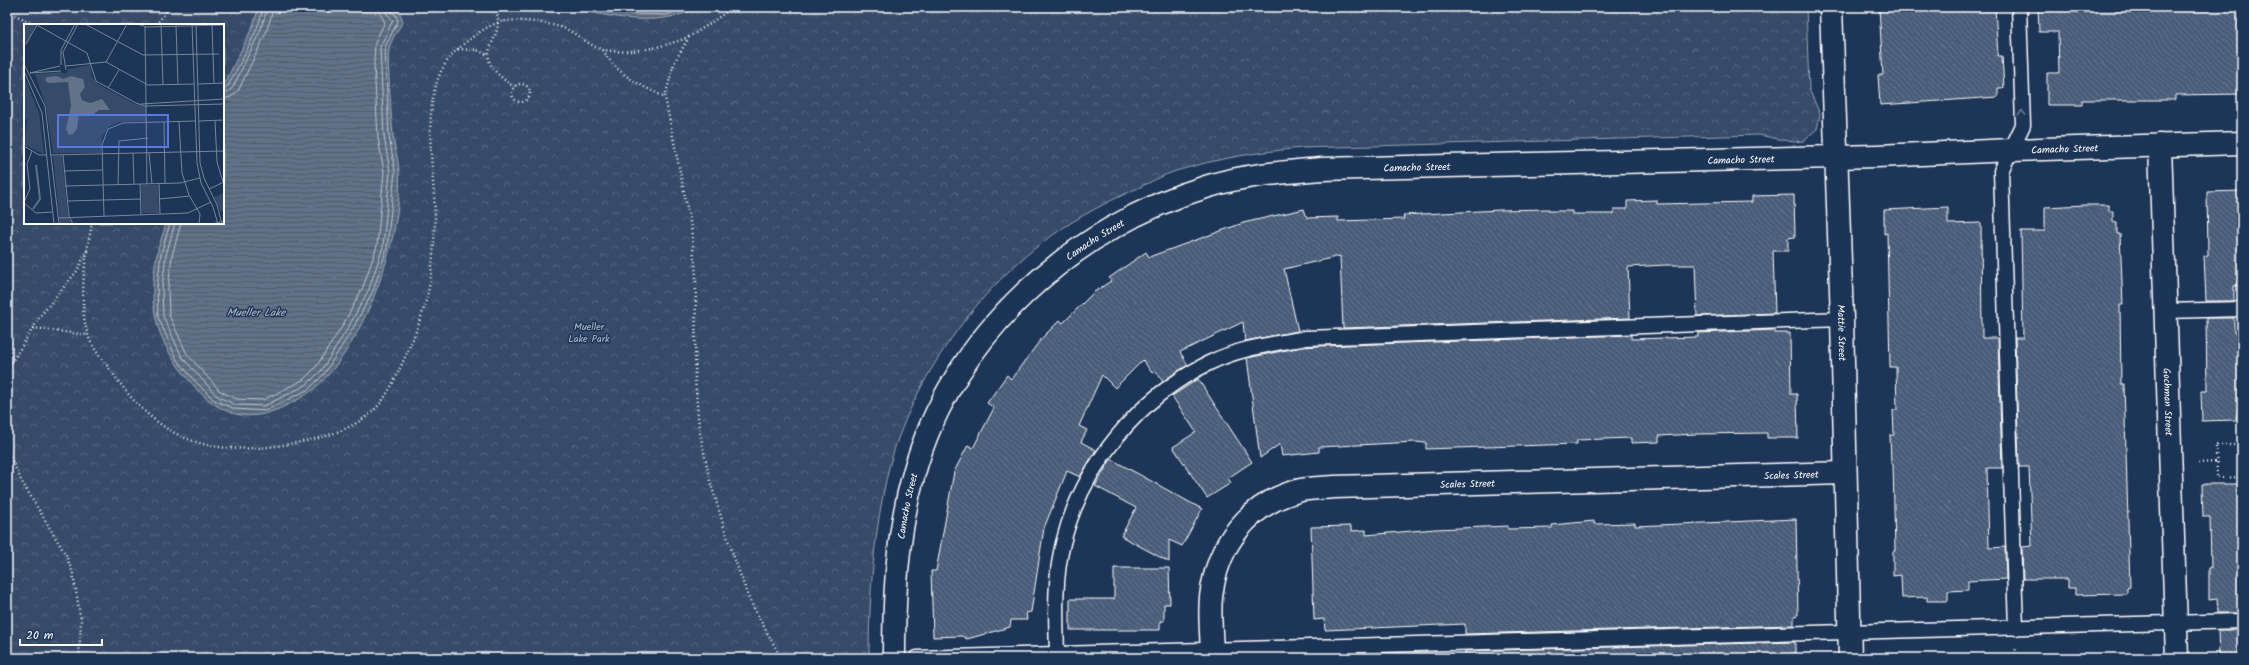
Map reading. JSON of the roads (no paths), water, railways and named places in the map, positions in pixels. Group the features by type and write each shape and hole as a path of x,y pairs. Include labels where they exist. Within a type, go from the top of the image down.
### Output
{"street":[{"name":"Mattie Street","path":"1831,7 1842,319 1844,473 1850,658"},
{"name":"Camacho Street","path":"894,658 894,613 899,543 914,472 941,402 981,342 1030,286 1089,241 1148,209 1209,186 1261,175 1321,169 1877,156 2242,143"},
{"name":"Gochman Street","path":"2160,146 2176,658"},
{"name":"Scales Street","path":"1212,654 1211,598 1220,558 1239,527 1269,502 1301,490 1334,487 1844,473"}],"lane":[{"path":"2016,628 2001,171 2023,126 2019,7"},
{"path":"2166,311 2242,309"},
{"path":"1057,654 1056,598 1063,543 1081,491 1116,437 1157,396 1209,362 1250,348 1306,338 1842,319"},
{"path":"917,658 1057,654 1212,654 1849,632 2242,621"}],"water":[{"name":"Mueller Lake","path":"259,7 394,7 395,10 399,11 403,21 391,43 388,58 392,128 399,170 399,197 394,229 386,263 374,297 359,330 341,359 321,383 299,399 283,407 267,413 250,416 232,413 213,404 197,390 188,379 168,350 161,335 156,321 153,289 157,254 166,224 224,224 224,85 252,28"},
{"path":"571,7 699,7 668,17 635,19 602,15"}],"park label":[{"name":"Mueller Lake Park","path":"589,332"}]}
